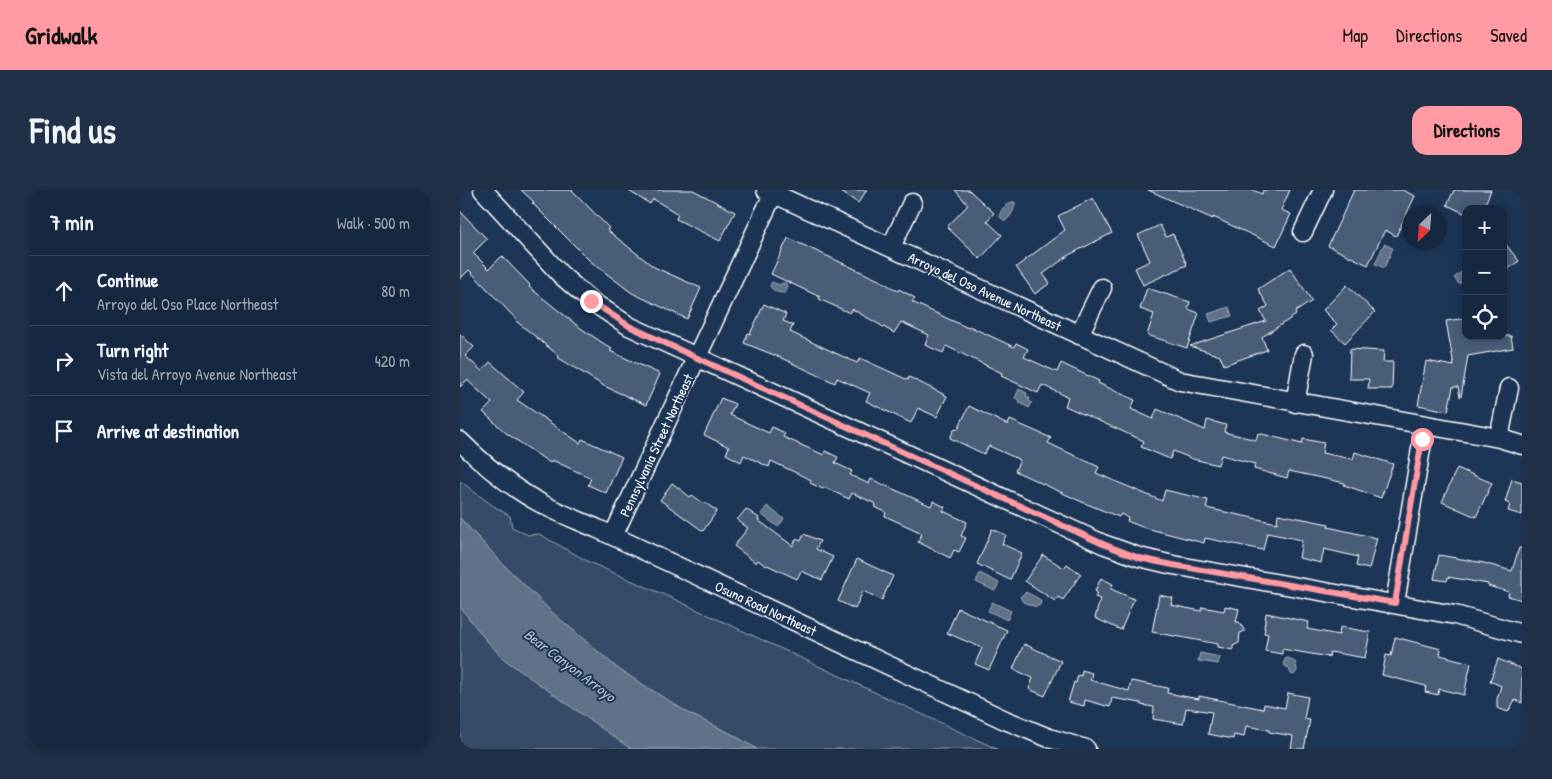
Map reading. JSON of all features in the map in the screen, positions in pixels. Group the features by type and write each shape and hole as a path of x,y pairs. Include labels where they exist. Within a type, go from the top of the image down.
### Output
{"street":[{"path":"483,190 561,275 591,301 629,326 1103,544 1139,558 1395,603 1455,615 1522,634"},
{"path":"1303,232 1323,190"},
{"name":"Pennsylvania Street Northeast","path":"613,536 697,358 771,191"},
{"name":"Arroyo del Oso Avenue Northeast","path":"771,191 1180,382 1499,438 1522,445"},
{"name":"Arroyo del Oso Avenue Northeast","path":"891,247 912,203"},
{"name":"Arroyo del Oso Avenue Northeast","path":"1079,335 1102,288"},
{"path":"1295,403 1304,354"},
{"path":"1499,438 1509,388"},
{"path":"1395,603 1424,425"},
{"name":"Osuna Road Northeast","path":"460,441 477,458 510,484 544,505 1005,720 1049,738 1086,749"}],"shaded area":[{"path":"460,481 510,516 512,527 528,535 539,534 589,562 674,599 997,749 460,749"}],"water":[{"path":"1015,202 1014,210 1005,221 1000,217 1001,212 1005,206"},
{"path":"1384,244 1393,248 1384,268 1375,264"},
{"path":"1462,271 1462,282 1459,284 1454,278"},
{"path":"772,282 779,285 786,283 787,290 785,293 775,291 770,286"},
{"path":"1229,307 1232,316 1211,322 1208,314"},
{"path":"1019,389 1027,393 1026,396 1030,398 1029,401 1032,403 1029,408 1018,402 1019,400 1015,398"},
{"path":"767,506 784,519 778,527 761,514"},
{"name":"Bear Canyon Arroyo","path":"460,518 553,613 620,670 690,714 732,734 757,749 631,749 505,660 486,640 460,607"},
{"path":"980,573 999,583 995,591 976,582"},
{"path":"1026,592 1039,599 1040,605 1036,607 1023,602 1020,597"},
{"path":"992,602 1011,611 1007,620 988,611"},
{"path":"1200,653 1220,657 1218,664 1198,661"},
{"path":"1286,658 1296,663 1297,671 1294,675 1283,664"}],"building":[{"path":"521,190 572,190 609,228 607,230 654,267 701,288 687,319 632,293 590,261"},
{"path":"627,190 693,190 735,212 720,241 676,219 678,214 653,199 650,204"},
{"path":"838,190 867,190 858,203"},
{"path":"955,190 969,190 994,213 987,221 1002,235 980,259 947,227 968,205"},
{"path":"1148,190 1253,190 1262,194 1263,190 1290,190 1281,210 1291,214 1276,246"},
{"path":"1354,190 1402,190 1415,196 1411,205 1402,205 1402,223 1396,236 1385,230 1368,265 1328,246"},
{"path":"1454,190 1491,190 1485,205 1462,205 1462,212 1447,205"},
{"path":"1093,198 1112,233 1069,255 1043,274 1050,283 1035,294 1016,267 1065,230 1058,216"},
{"path":"460,211 487,239 473,253 489,269 502,256 530,285 529,287 579,327 612,349 610,351 660,374 646,405 604,386 557,357 558,355 516,321 469,270 460,279"},
{"path":"1160,225 1166,237 1173,234 1187,265 1143,285 1135,268 1150,261 1138,235"},
{"path":"788,238 881,281 898,291 899,289 915,298 912,302 968,328 969,326 1014,347 1016,343 1028,349 1024,357 1057,372 1061,363 1099,381 1098,383 1135,400 1131,409 1153,419 1157,409 1205,430 1207,420 1226,425 1224,432 1256,440 1258,433 1302,444 1303,439 1324,443 1322,453 1353,459 1355,452 1393,464 1381,498 1344,485 1345,483 1289,471 1287,478 1254,469 1255,464 1221,455 1218,465 1193,459 1173,451 1170,459 1141,447 1144,441 1065,406 1068,397 1042,385 1038,393 1001,376 1002,373 946,346 943,353 925,345 929,335 901,322 894,333 852,309 850,313 771,274"},
{"path":"1507,246 1519,261 1507,270"},
{"path":"1290,268 1312,301 1295,312 1296,315 1262,337 1267,350 1224,365 1220,356 1190,346 1266,321 1260,311 1268,306 1258,289"},
{"path":"1347,285 1375,312 1345,343 1331,330 1337,324 1323,310"},
{"path":"1147,288 1190,302 1188,309 1199,313 1187,348 1147,335 1154,314 1140,309"},
{"path":"764,304 786,314 783,321 793,325 790,332 857,363 860,358 908,380 909,377 947,396 937,417 918,408 911,423 866,401 870,393 837,378 835,383 744,343"},
{"path":"1462,319 1462,340 1507,340 1507,336 1511,336 1513,348 1468,356 1461,397 1458,387 1453,387 1448,411 1418,405 1426,361 1454,366 1446,321"},
{"path":"460,334 474,347 465,356 482,371 490,362 524,392 517,400 580,443 582,439 622,457 606,493 588,485 591,478 552,460 550,463 506,433 483,412 492,403 467,380 460,387"},
{"path":"1350,349 1384,351 1383,362 1393,362 1392,389 1368,389 1369,379 1349,379"},
{"path":"721,398 735,404 730,415 769,433 772,427 785,433 783,437 824,455 825,451 838,457 835,463 852,471 850,475 869,484 871,479 931,506 933,501 945,507 943,511 967,522 961,536 966,538 959,552 954,550 950,558 918,542 922,533 885,516 886,512 874,507 876,504 852,493 849,499 824,487 823,489 810,483 811,480 771,461 769,467 744,455 741,462 726,454 729,447 704,435"},
{"path":"969,406 1008,425 1010,420 1051,438 1048,443 1099,467 1096,473 1162,501 1165,490 1208,500 1206,508 1277,523 1278,514 1329,524 1328,527 1377,538 1369,569 1356,566 1358,557 1324,549 1321,563 1299,558 1302,540 1267,533 1263,550 1205,538 1204,543 1142,527 1127,521 1128,518 1121,514 1119,517 1082,502 1015,471 1020,460 989,446 984,454 950,438 955,428 958,429"},
{"path":"1457,468 1492,483 1476,517 1442,502"},
{"path":"1512,479 1522,482 1522,515 1508,511 1510,504 1505,502"},
{"path":"672,483 690,497 692,495 717,511 703,531 660,500"},
{"path":"746,509 793,546 796,539 801,541 804,534 820,541 816,549 833,557 822,580 801,571 797,579 766,566 758,560 756,563 734,546 748,528 737,520"},
{"path":"992,529 1006,535 1002,544 1022,553 1010,580 977,564"},
{"path":"1519,548 1522,548 1522,600 1508,596 1509,592 1488,586 1488,584 1448,577 1447,581 1434,579 1439,555 1484,563 1512,571"},
{"path":"1043,555 1064,568 1067,564 1081,574 1063,600 1058,597 1055,601 1025,581"},
{"path":"857,559 893,576 882,600 863,591 855,609 838,601"},
{"path":"1101,578 1113,584 1111,589 1134,599 1121,630 1095,618 1100,599 1095,597 1097,592 1095,591"},
{"path":"1159,595 1173,598 1171,605 1201,611 1202,607 1224,611 1225,606 1239,609 1236,622 1239,622 1245,631 1240,633 1239,643 1233,646 1233,650 1218,647 1218,644 1152,632"},
{"path":"958,608 1007,630 989,670 975,664 982,648 947,633"},
{"path":"1266,613 1309,622 1307,629 1339,635 1340,627 1370,632 1365,658 1330,652 1329,657 1282,649 1282,654 1265,651 1268,634 1264,633"},
{"path":"1395,637 1441,649 1440,655 1471,663 1464,695 1439,689 1438,695 1425,692 1426,686 1382,675 1386,655 1391,656"},
{"path":"1024,644 1061,661 1045,696 1029,689 1033,678 1013,669"},
{"path":"1498,659 1522,669 1522,703 1515,700 1508,712 1497,708 1497,699 1501,686 1490,681"},
{"path":"1082,670 1092,673 1090,680 1129,691 1131,681 1168,688 1167,693 1199,699 1199,696 1263,709 1264,704 1285,708 1288,693 1308,697 1304,719 1310,720 1304,749 1291,749 1293,736 1246,726 1244,737 1234,735 1233,739 1208,734 1212,712 1186,708 1183,724 1153,719 1154,707 1141,705 1141,703 1112,698 1110,707 1085,700 1084,706 1068,702 1074,682 1076,683 1078,675 1081,676"}],"route":[{"path":"591,301 629,326 682,351 1103,544 1139,558 1395,603 1422,439"}]}
